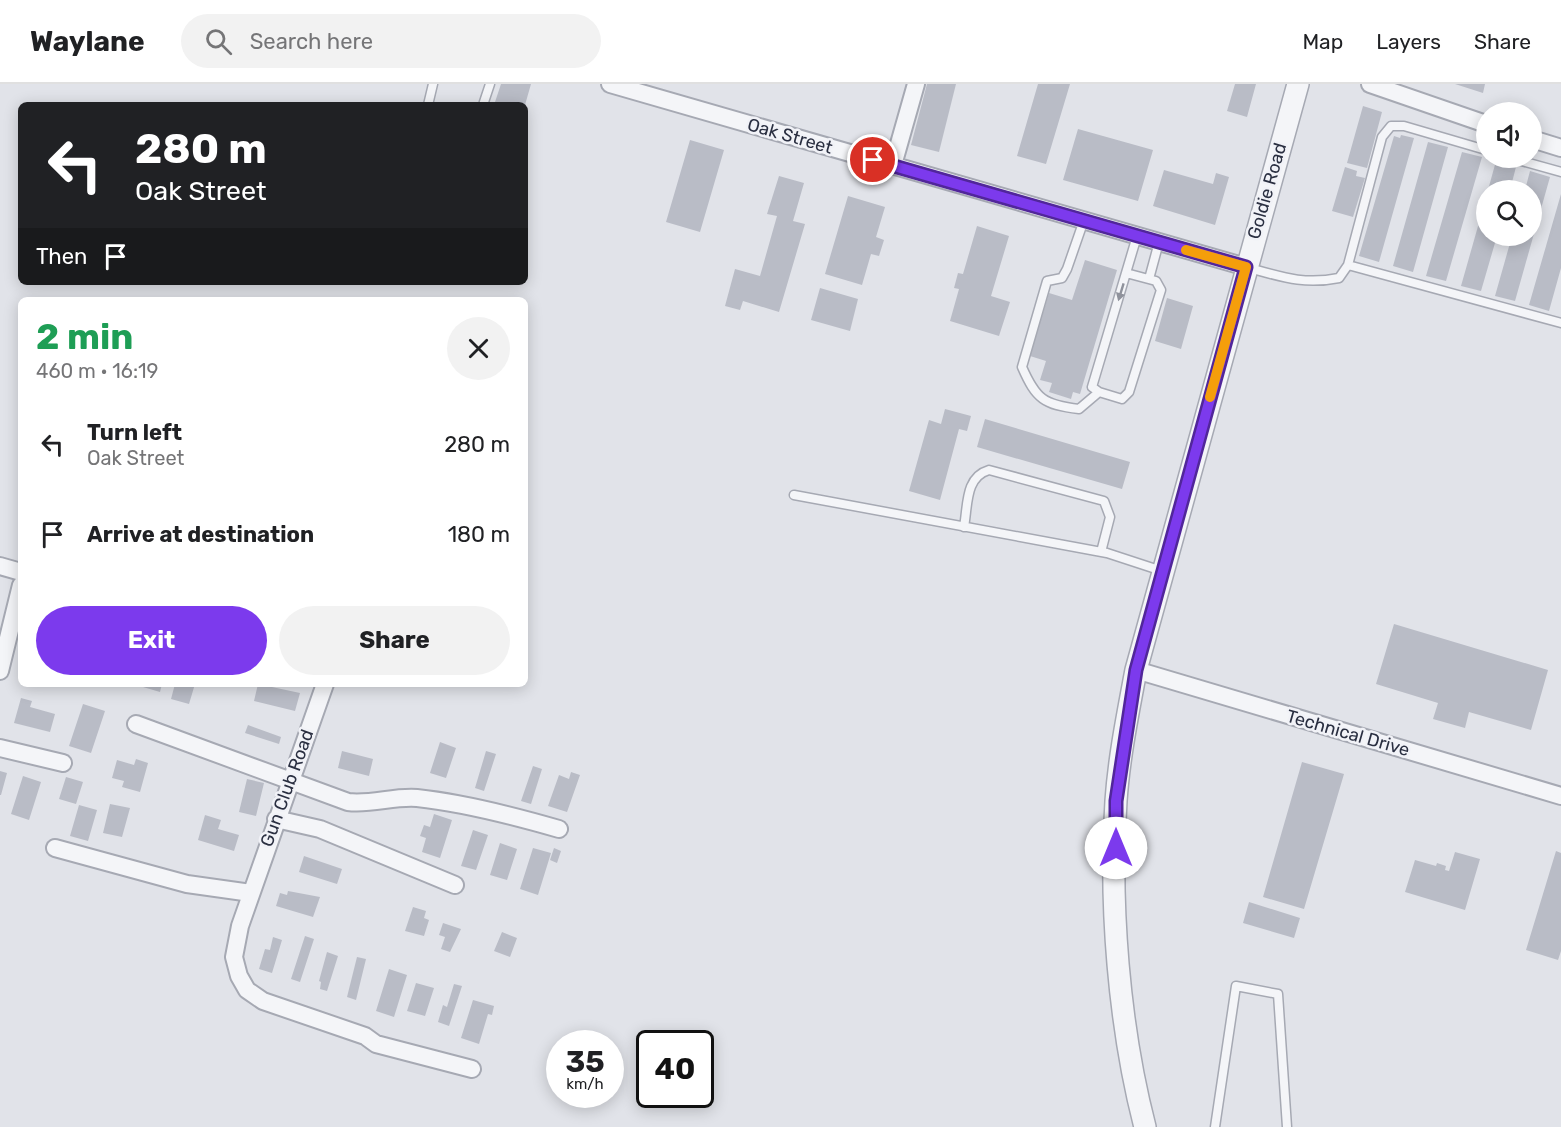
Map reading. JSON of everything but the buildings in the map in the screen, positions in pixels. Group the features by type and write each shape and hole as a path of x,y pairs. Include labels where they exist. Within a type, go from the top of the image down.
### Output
{"street":[{"path":"893,165 916,84"},
{"name":"Goldie Road","path":"1145,1127 1130,1071 1124,1027 1116,896 1116,801 1136,670 1298,84"},
{"path":"1370,84 1476,121"},
{"name":"Oak Street","path":"620,85 1246,267"},
{"path":"1542,142 1561,148"},
{"path":"0,566 18,571"},
{"path":"0,671 18,597"},
{"name":"Technical Drive","path":"1136,670 1561,796"},
{"name":"Gun Club Road","path":"324,687 240,926 234,957 239,976 247,990 263,1002 365,1036 376,1044 472,1069"},
{"path":"136,724 348,802 364,804 417,798 531,820 559,829"},
{"path":"0,748 63,763"},
{"path":"276,819 320,830 455,885"},
{"path":"55,848 187,884 251,893"}],"lane":[{"path":"429,102 433,84"},
{"path":"484,102 490,84"},
{"path":"1246,267 1301,282 1319,282 1339,278 1348,265 1386,130 1391,126 1404,126 1476,147"},
{"path":"1542,167 1561,172"},
{"path":"1084,220 1068,270 1062,278 1047,281 1022,367 1039,398 1060,407 1079,409 1099,392"},
{"path":"1126,273 1156,281 1161,290 1129,392 1122,399 1099,392 1092,387 1137,236"},
{"path":"1149,279 1159,242"},
{"path":"1348,265 1561,323"},
{"path":"964,527 972,480 978,473 989,470 1104,501 1110,517 1101,552"},
{"path":"794,495 1101,552 1162,571"},
{"path":"1215,1127 1236,986 1278,994 1287,1127"}],"slow traffic":[{"path":"1186,250 1246,267 1210,397"}],"route":[{"path":"873,160 1246,267 1136,670 1124,735 1116,801 1116,848"}]}
